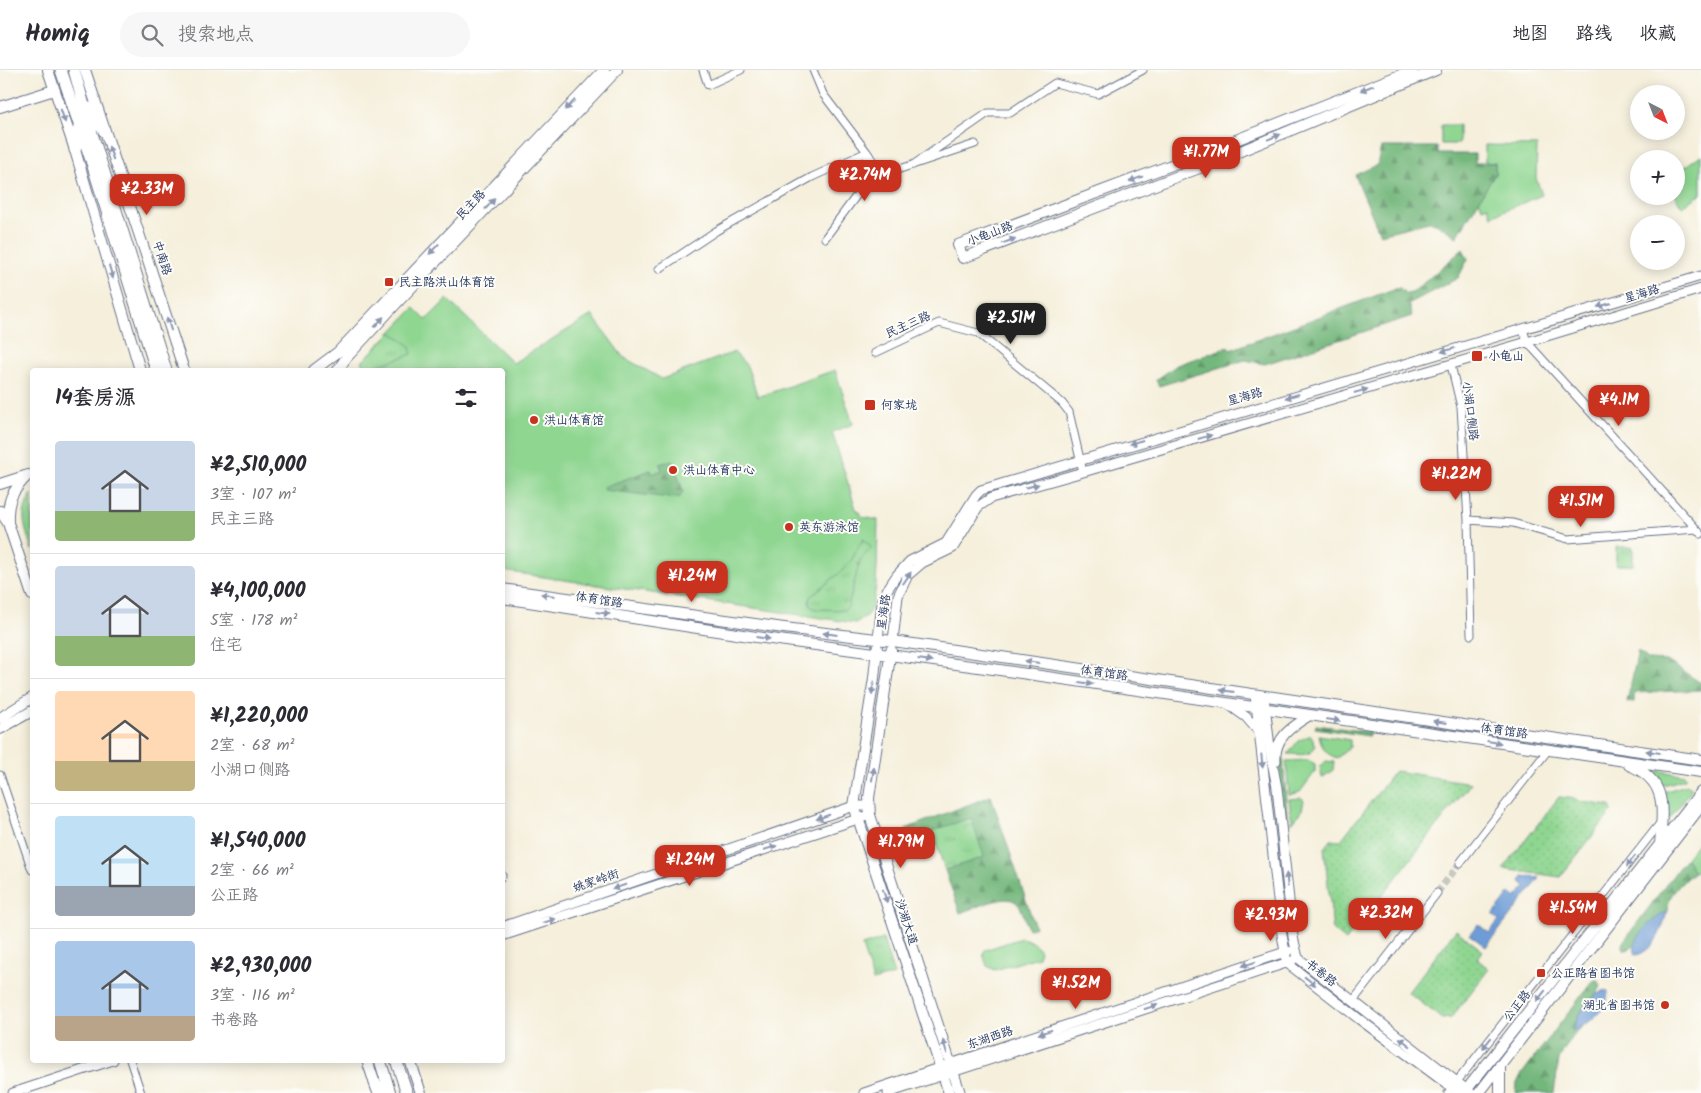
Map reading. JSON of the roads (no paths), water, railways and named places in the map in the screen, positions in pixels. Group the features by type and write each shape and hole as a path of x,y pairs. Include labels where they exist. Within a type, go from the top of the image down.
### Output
{"main road":[{"path":"48,70 139,368"},
{"path":"61,70 155,368"},
{"path":"74,70 165,368"},
{"name":"中南路","path":"85,70 183,368"},
{"name":"民主路","path":"342,355 604,70"},
{"name":"民主路","path":"342,355 617,70"},
{"name":"小龟山路","path":"1413,70 1198,155 958,245 963,258 1202,167 1436,70"},
{"path":"0,100 53,87"},
{"path":"0,107 53,87"},
{"path":"83,98 104,131"},
{"path":"74,150 79,127"},
{"path":"318,368 342,355"},
{"path":"339,368 342,355"},
{"path":"137,359 144,368"},
{"path":"0,484 30,474"},
{"path":"8,523 10,498 16,488 30,474"},
{"path":"0,511 8,523 30,589"},
{"name":"体育馆路","path":"505,589 893,641 1701,760"},
{"name":"体育馆路","path":"505,598 756,637 1701,772"},
{"name":"沙湖大道","path":"878,639 854,806 947,1070 960,1093"},
{"name":"沙湖大道","path":"893,641 869,798 870,810 947,1070 949,1093"},
{"path":"0,718 30,699"},
{"path":"0,729 30,712"},
{"path":"1622,760 1642,771 1655,783 1661,800 1660,846"},
{"name":"公正路","path":"1460,1090 1660,846 1701,792"},
{"name":"公正路","path":"1479,1093 1701,806"},
{"path":"369,1063 378,1090"},
{"path":"381,1063 390,1093"},
{"path":"397,1063 407,1093"},
{"path":"411,1063 421,1093"},
{"path":"1500,1065 1500,1093"}],"street":[{"path":"703,70 708,85 741,70"},
{"path":"813,70 823,94 882,175 975,144"},
{"path":"913,165 988,113 1010,113 1055,83 1098,94 1143,70"},
{"path":"825,238 865,184 867,152"},
{"path":"659,269 716,231 812,176 867,152"},
{"name":"星海路","path":"878,639 882,603 887,590 897,575 910,561 946,543 981,490 1080,459 1701,276"},
{"name":"星海路","path":"893,641 898,596 908,575 919,565 953,548 982,503 999,494 1083,472 1701,290"},
{"name":"民主三路","path":"875,352 939,323 978,333 1062,403 1069,412 1083,472"},
{"path":"1523,329 1527,342 1699,531"},
{"name":"小湖口侧路","path":"1451,365 1461,407 1468,520 1471,635"},
{"path":"1468,520 1514,523 1568,539 1699,531"},
{"name":"书卷路","path":"1259,696 1274,771 1295,948 1298,958 1460,1090"},
{"path":"1228,704 1246,717 1259,732"},
{"name":"书卷路","path":"1261,709 1259,732 1284,952 1287,962 1359,1019 1460,1090"},
{"path":"1274,771 1276,750 1280,740 1291,728 1309,716"},
{"path":"1460,863 1548,750"},
{"path":"0,775 30,864"},
{"name":"姚家岭街","path":"505,926 854,806 870,810"},
{"name":"姚家岭街","path":"505,935 859,819 870,810"},
{"path":"1460,1090 1661,822"},
{"path":"1353,1001 1437,893"},
{"name":"东湖西路","path":"888,1093 947,1070 1295,948"},
{"name":"东湖西路","path":"864,1093 947,1070 1298,958"},
{"path":"13,1093 104,1063"},
{"path":"131,1063 141,1093"}],"water":[{"path":"1523,876 1540,878 1486,947 1470,935 1478,924 1489,933 1499,920 1493,915 1510,893 1516,898 1526,886 1520,881"},
{"path":"1667,911 1657,939 1647,950 1635,955 1636,941 1644,929"},
{"path":"1605,990 1608,991 1607,998 1601,1010 1590,1021 1572,1031 1584,1007"}],"tunnel":[{"path":"1437,893 1460,863"}],"place":[{"name":"民主路洪山体育馆","path":"389,282"},
{"name":"小龟山","path":"1477,356"},
{"name":"何家垅","path":"870,405"},
{"name":"洪山体育馆","path":"534,420"},
{"name":"洪山体育中心","path":"673,470"},
{"name":"英东游泳馆","path":"789,527"},
{"name":"公正路省图书馆","path":"1541,973"},
{"name":"湖北省图书馆","path":"1665,1005"}]}
